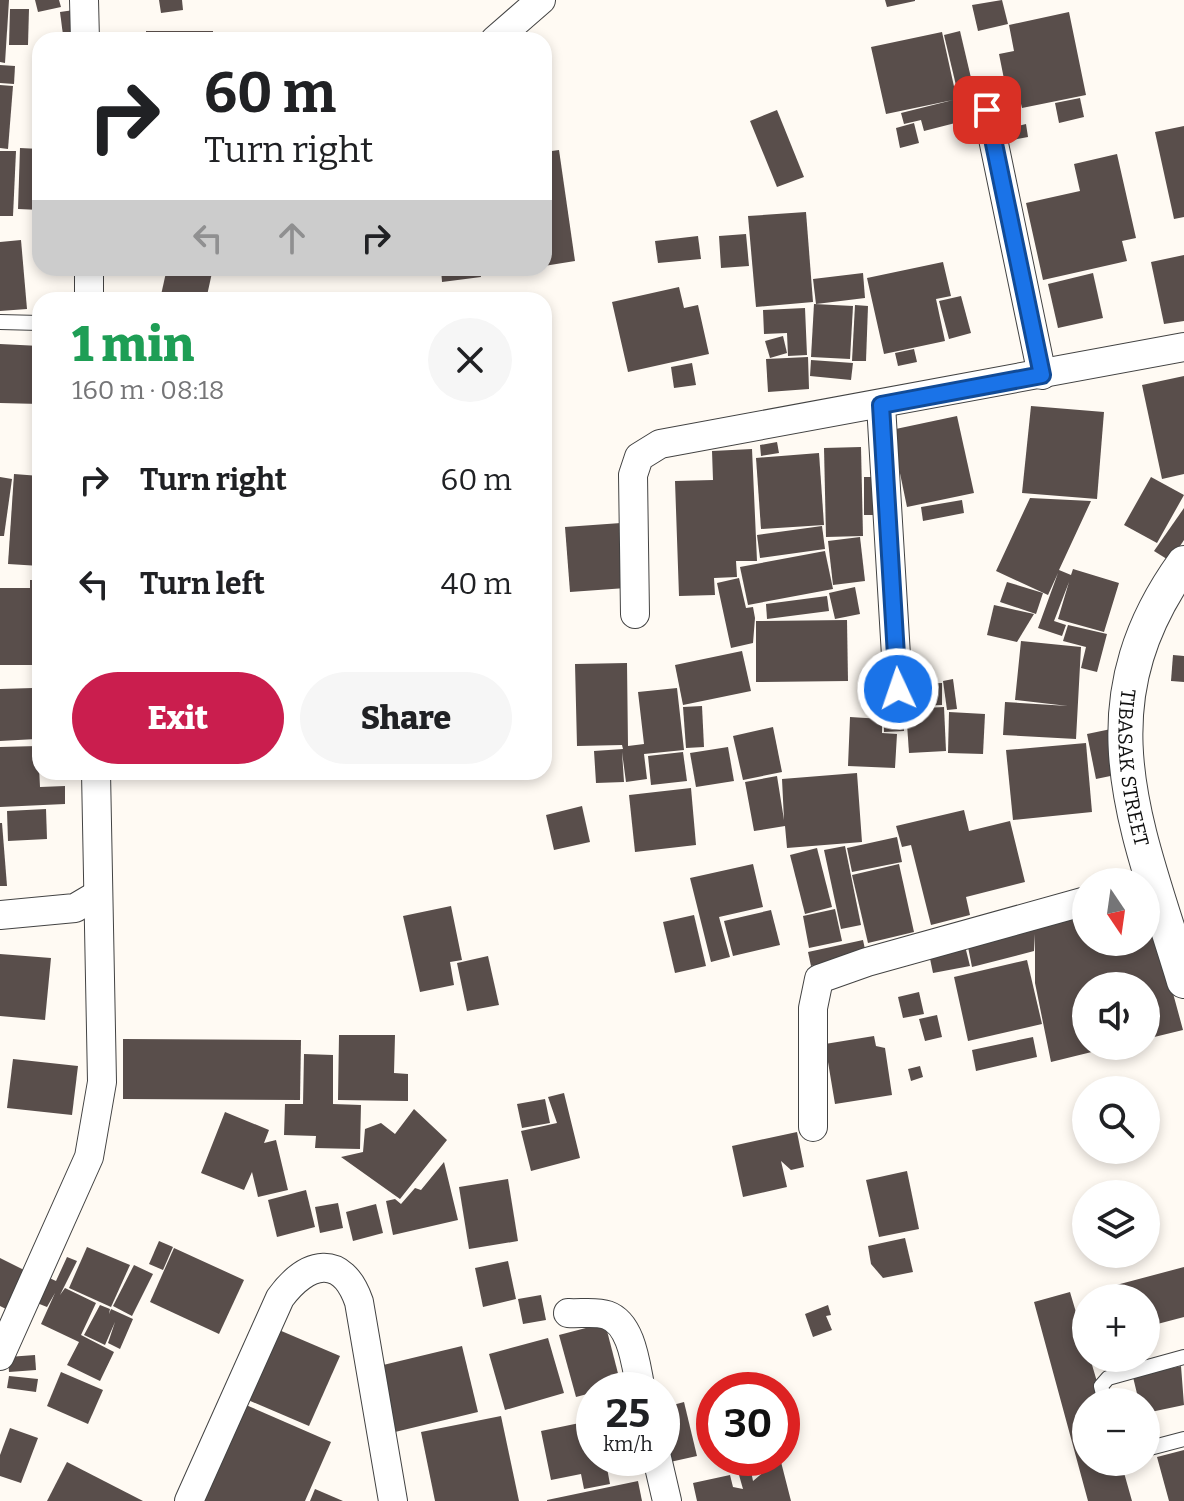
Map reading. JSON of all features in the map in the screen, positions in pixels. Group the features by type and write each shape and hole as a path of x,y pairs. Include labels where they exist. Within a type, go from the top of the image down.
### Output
{"street":[{"path":"84,0 85,32"},
{"path":"504,32 541,0"},
{"path":"987,110 1042,375"},
{"path":"635,614 633,475 639,457 660,444 1184,347"},
{"path":"881,405 898,689"},
{"name":"TIBASAK STREET","path":"1147,868 1124,760 1123,720 1128,681 1149,619 1184,563"},
{"path":"0,1356 89,1157 98,1117 102,1082 96,780"},
{"path":"0,915 75,908 97,895"},
{"path":"813,1127 813,1008 819,979 867,962 1072,905"},
{"name":"TIBASAK STREET","path":"1160,913 1184,981"},
{"path":"189,1501 280,1298 294,1279 311,1270 328,1267 340,1271 353,1285 359,1302 393,1501"},
{"path":"568,1313 608,1315 621,1326 628,1339 636,1372"},
{"path":"661,1476 667,1501"}],"lane":[{"path":"0,322 32,323"},
{"path":"1102,1388 1108,1378 1184,1357"},
{"path":"1160,1445 1184,1439"}],"building":[{"path":"0,0 9,0 5,63 0,62"},
{"path":"35,0 59,0 61,7 38,12"},
{"path":"159,0 182,0 183,10 161,13"},
{"path":"885,0 915,0 915,1 887,7"},
{"path":"1002,0 1008,24 978,31 972,5"},
{"path":"10,9 29,9 28,45 9,45"},
{"path":"74,10 77,32 63,32 60,12"},
{"path":"1069,12 1086,95 1022,108 1017,87 1006,89 999,54 1014,51 1009,25"},
{"path":"146,31 213,31 213,32"},
{"path":"960,31 975,95 959,98 944,35"},
{"path":"942,32 957,100 962,99 967,120 924,131 921,120 904,124 901,113 953,100 886,114 871,47"},
{"path":"0,65 15,66 14,84 0,83"},
{"path":"0,85 13,86 8,149 0,148"},
{"path":"1080,98 1084,117 1059,123 1055,103"},
{"path":"777,110 804,177 777,187 750,121"},
{"path":"914,123 919,143 900,148 896,128"},
{"path":"1026,124 1028,137 1012,140 1010,128"},
{"path":"1184,126 1184,217 1174,219 1155,132"},
{"path":"20,148 32,149 32,210 18,209"},
{"path":"559,150 575,261 552,265 552,151"},
{"path":"0,151 16,151 13,216 0,216"},
{"path":"1117,154 1136,238 1122,241 1127,261 1043,280 1026,203 1080,191 1074,164"},
{"path":"806,212 813,302 756,307 748,216"},
{"path":"746,234 749,266 721,268 719,236"},
{"path":"698,236 701,259 658,263 655,241"},
{"path":"21,240 27,309 0,311 0,242"},
{"path":"1184,255 1184,321 1164,324 1151,262"},
{"path":"943,262 951,296 936,299 945,341 884,354 867,278"},
{"path":"863,273 865,298 816,304 813,279"},
{"path":"1093,273 1103,318 1058,328 1048,284"},
{"path":"165,276 211,276 208,292 162,292"},
{"path":"442,276 481,276 481,277 442,282"},
{"path":"679,287 684,308 698,305 709,354 628,372 612,302"},
{"path":"961,296 971,333 949,339 939,301"},
{"path":"814,304 853,306 850,359 811,357"},
{"path":"855,305 868,306 866,361 852,361"},
{"path":"805,308 807,355 788,356 787,333 764,334 763,310"},
{"path":"783,336 787,353 770,358 765,341"},
{"path":"0,344 32,346 32,404 0,403"},
{"path":"914,349 917,362 898,366 895,353"},
{"path":"808,357 809,389 768,392 766,359"},
{"path":"811,360 853,363 851,380 810,376"},
{"path":"692,363 696,385 674,388 671,367"},
{"path":"1184,376 1184,474 1162,479 1142,385"},
{"path":"1031,406 1104,412 1097,499 1022,493"},
{"path":"957,416 974,493 907,507 891,430"},
{"path":"777,442 779,453 761,456 760,445"},
{"path":"861,447 863,536 826,537 824,448"},
{"path":"752,449 757,561 736,561 737,577 714,578 715,595 679,596 675,481 713,480 712,451"},
{"path":"819,453 824,525 761,529 756,458"},
{"path":"14,474 32,475 32,566 8,564"},
{"path":"0,477 12,479 4,536 0,536"},
{"path":"864,477 880,477 881,515 864,515"},
{"path":"1151,477 1184,495 1157,543 1124,525"},
{"path":"1030,498 1091,501 1059,570 1071,575 1073,569 1119,583 1104,632 1058,619 1069,582 1054,621 1066,625 1062,636 1038,628 1058,573 1048,595 996,571"},
{"path":"962,500 964,513 923,521 921,507"},
{"path":"1184,508 1184,540 1170,561 1154,551"},
{"path":"621,523 626,588 570,592 565,527"},
{"path":"822,526 825,549 760,558 757,535"},
{"path":"860,537 865,581 833,585 828,541"},
{"path":"825,551 833,589 748,605 740,567"},
{"path":"739,578 746,608 753,607 753,643 731,648 717,583"},
{"path":"32,580 32,665 0,665 0,588 30,588"},
{"path":"1007,582 1043,593 1036,614 1000,602"},
{"path":"855,587 860,614 835,619 829,593"},
{"path":"827,596 829,611 767,619 766,604"},
{"path":"994,605 1034,614 1017,642 987,635"},
{"path":"847,620 848,681 756,682 756,621"},
{"path":"1068,625 1107,634 1097,672 1081,668 1086,647 1063,641"},
{"path":"1021,641 1081,647 1076,739 1003,735 1005,702 1068,706 1015,700"},
{"path":"742,651 751,691 683,705 675,665"},
{"path":"1173,655 1184,656 1184,682 1171,681"},
{"path":"627,663 628,746 644,744 638,692 677,688 684,750 644,754 647,779 626,782 622,752 624,782 596,783 594,751 623,749 622,745 577,746 575,664"},
{"path":"953,679 957,709 947,710 943,681"},
{"path":"942,683 942,705 912,706 911,684"},
{"path":"32,688 32,739 0,741 0,689"},
{"path":"903,697 904,731 884,732 884,698"},
{"path":"702,706 704,747 686,748 683,707"},
{"path":"944,707 946,751 909,753 906,709"},
{"path":"949,712 985,714 983,754 948,753"},
{"path":"850,717 882,719 882,733 897,734 895,768 848,766"},
{"path":"773,727 782,772 743,780 733,736"},
{"path":"1111,729 1120,774 1096,779 1087,734"},
{"path":"1086,743 1092,812 1013,820 1006,750"},
{"path":"32,746 32,780 40,780 40,787 65,786 65,804 0,807 0,747"},
{"path":"728,747 734,781 696,787 690,753"},
{"path":"683,752 687,781 651,785 648,756"},
{"path":"857,773 862,842 787,848 785,826 754,831 745,782 777,776 784,820 782,779"},
{"path":"691,788 696,845 635,852 629,795"},
{"path":"582,806 590,842 554,850 546,815"},
{"path":"46,809 47,839 8,841 7,811"},
{"path":"964,810 969,831 1010,821 1025,882 966,897 970,915 931,925 911,845 902,847 896,826"},
{"path":"2,823 7,886 0,886"},
{"path":"897,837 902,862 852,872 847,848"},
{"path":"845,846 861,925 841,929 824,850"},
{"path":"817,848 832,907 805,914 790,855"},
{"path":"753,864 763,907 719,917 730,957 711,962 690,878"},
{"path":"899,864 914,932 868,943 852,875"},
{"path":"451,906 462,960 450,962 454,985 420,992 403,916"},
{"path":"835,909 842,941 809,948 803,916"},
{"path":"771,910 780,945 733,956 724,921"},
{"path":"1072,912 1072,956 1160,956 1160,945 1183,1030 1160,1036 1160,972 1072,972 1072,1057 1051,1062 1035,983 1035,934 1034,951 972,967 966,937"},
{"path":"694,915 706,966 675,973 663,922"},
{"path":"863,940 866,954 811,966 808,952"},
{"path":"964,942 970,966 933,973 928,949"},
{"path":"0,954 51,958 45,1020 0,1016"},
{"path":"488,956 499,1005 467,1011 457,963"},
{"path":"1027,960 1042,1024 968,1041 954,977"},
{"path":"919,992 924,1014 903,1018 898,997"},
{"path":"937,1015 942,1037 925,1041 919,1019"},
{"path":"339,1035 395,1035 394,1073 408,1074 408,1101 338,1100"},
{"path":"874,1036 876,1046 885,1048 892,1095 835,1104 825,1044"},
{"path":"1033,1037 1037,1057 976,1071 972,1050"},
{"path":"123,1039 301,1040 300,1100 123,1099"},
{"path":"304,1054 333,1055 333,1104 361,1105 360,1149 315,1148 316,1136 284,1135 285,1104 303,1104"},
{"path":"13,1059 78,1066 72,1115 7,1108"},
{"path":"920,1066 923,1077 911,1081 908,1069"},
{"path":"564,1093 580,1158 531,1171 521,1131 557,1123 548,1097"},
{"path":"545,1099 550,1123 522,1128 517,1104"},
{"path":"414,1109 447,1140 400,1199 341,1157 363,1152 365,1129 381,1123 395,1134"},
{"path":"225,1112 269,1130 264,1143 276,1140 288,1190 258,1197 252,1172 244,1190 201,1173"},
{"path":"797,1132 804,1167 791,1170 781,1161 787,1187 743,1197 732,1146"},
{"path":"444,1162 458,1220 393,1235 386,1201 395,1199 401,1204 415,1188 421,1190"},
{"path":"907,1171 919,1229 879,1237 866,1180"},
{"path":"508,1179 518,1241 469,1249 459,1187"},
{"path":"306,1190 315,1227 277,1237 268,1200"},
{"path":"338,1203 343,1228 320,1233 315,1207"},
{"path":"376,1204 383,1233 353,1241 346,1212"},
{"path":"905,1238 913,1272 883,1278 871,1264 868,1246"},
{"path":"159,1241 173,1247 163,1270 149,1264"},
{"path":"87,1247 130,1265 111,1307 69,1288"},
{"path":"174,1248 244,1280 219,1334 150,1302"},
{"path":"67,1257 77,1261 60,1295 65,1288 96,1303 81,1335 114,1352 100,1381 67,1365 79,1342 41,1324 55,1293 47,1307 32,1301 43,1275 56,1281"},
{"path":"0,1258 26,1271 6,1309 0,1306"},
{"path":"508,1261 516,1299 483,1307 475,1268"},
{"path":"134,1265 153,1274 132,1316 113,1306"},
{"path":"1184,1267 1184,1317 1160,1323 1160,1284 1120,1284"},
{"path":"1070,1292 1072,1372 1094,1372 1099,1388 1072,1388 1072,1442 1034,1302"},
{"path":"541,1295 546,1320 523,1324 518,1299"},
{"path":"100,1305 110,1309 109,1314 111,1309 133,1319 120,1349 108,1343 115,1322 105,1345 84,1335"},
{"path":"828,1305 831,1315 826,1316 832,1330 813,1337 805,1314"},
{"path":"605,1323 618,1372 576,1372 576,1397 559,1335"},
{"path":"272,1327 340,1356 309,1426 241,1397"},
{"path":"548,1338 564,1393 505,1410 489,1354"},
{"path":"462,1346 478,1412 395,1432 379,1366"},
{"path":"35,1355 36,1370 9,1372 8,1357"},
{"path":"1181,1366 1184,1405 1160,1410 1160,1388 1136,1388 1133,1377"},
{"path":"61,1372 103,1390 88,1424 47,1406"},
{"path":"9,1376 38,1379 36,1392 7,1388"},
{"path":"684,1402 696,1456 680,1460 680,1403"},
{"path":"246,1405 331,1442 305,1501 203,1501"},
{"path":"501,1416 519,1501 435,1501 421,1432"},
{"path":"576,1424 576,1475 551,1480 541,1431"},
{"path":"10,1428 38,1438 21,1483 0,1476 0,1455"},
{"path":"1184,1450 1184,1501 1169,1501 1160,1456"},
{"path":"67,1462 143,1501 47,1501"},
{"path":"581,1476 608,1476 610,1484 584,1489"},
{"path":"730,1476 733,1487 743,1489 739,1476 752,1476 753,1481 759,1476 785,1476 791,1501 697,1501 693,1483"},
{"path":"1081,1476 1125,1476 1132,1501 1088,1501"},
{"path":"638,1481 642,1501 547,1501 547,1500"},
{"path":"315,1489 343,1501 310,1501"}],"route":[{"path":"898,689 881,405 1042,375 987,110"}]}
